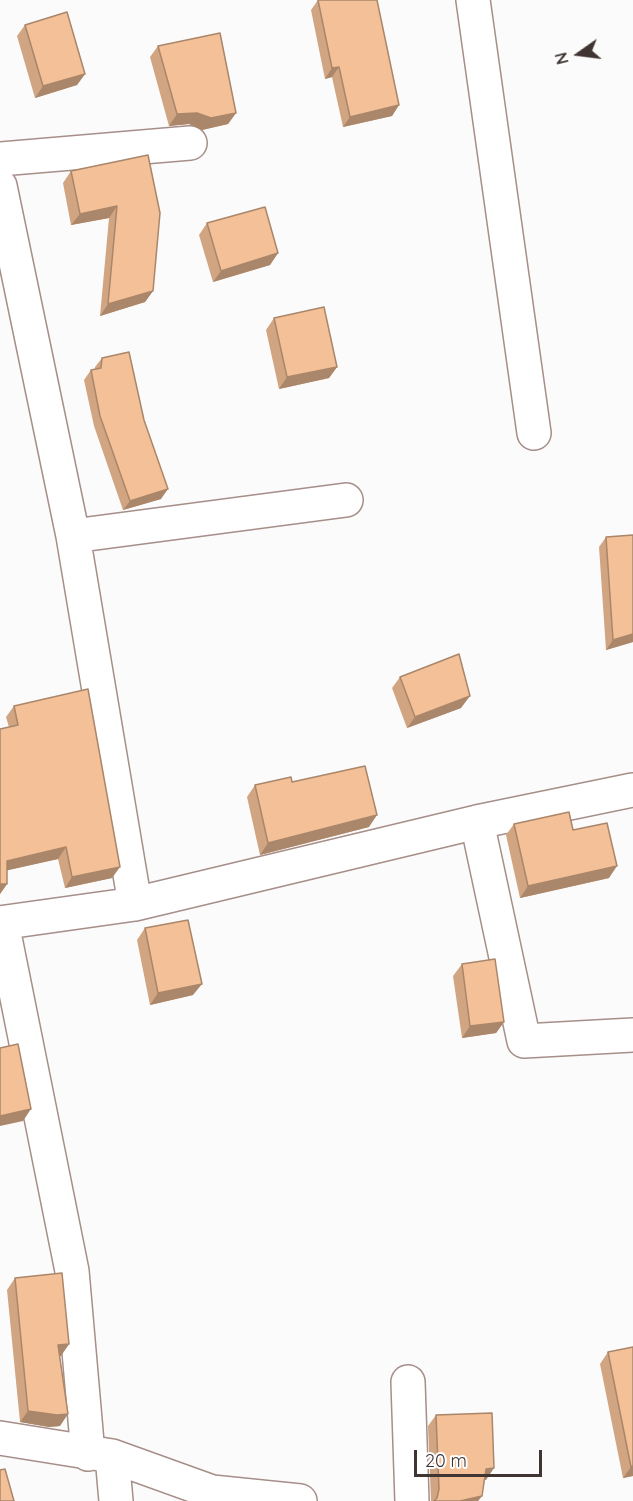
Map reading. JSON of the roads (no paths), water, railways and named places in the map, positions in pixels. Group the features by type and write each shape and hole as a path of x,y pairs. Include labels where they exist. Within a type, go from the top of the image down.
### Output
{"street":[{"path":"473,0 534,434"},
{"path":"0,159 190,143"},
{"path":"0,186 73,536 135,904"},
{"path":"73,536 346,500"},
{"path":"116,1501 100,1455 72,1271 1,923 135,904 477,822 633,790"},
{"path":"477,822 524,1041 633,1035"},
{"path":"408,1382 412,1501"},
{"path":"0,1438 100,1455 212,1492 300,1501"}]}
